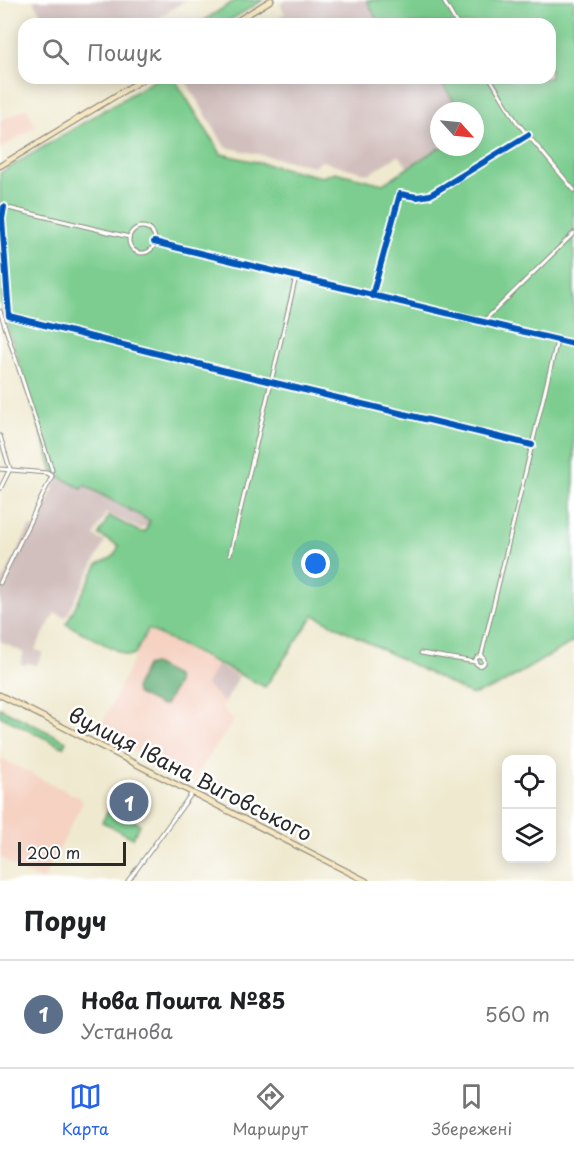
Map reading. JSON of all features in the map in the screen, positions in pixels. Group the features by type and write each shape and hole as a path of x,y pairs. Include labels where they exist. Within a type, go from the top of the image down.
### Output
{"main road":[{"path":"242,18 271,0"},
{"path":"0,166 135,84"},
{"name":"вулиця Івана Виговського","path":"0,695 366,881"}],"street":[{"path":"443,0 454,18"},
{"path":"494,84 516,121 574,190"},
{"path":"372,296 400,194 417,197 430,195 528,135"},
{"path":"129,237 2,207 9,316 532,445"},
{"path":"144,227 154,234 154,242 150,250 138,252 130,245 129,237 136,228 144,227"},
{"path":"482,323 574,233"},
{"path":"154,242 574,344"},
{"path":"230,554 296,277"},
{"path":"0,312 52,470"},
{"path":"421,653 475,662 478,666 483,664 484,660 481,657 557,341"},
{"path":"0,436 10,469 0,489"},
{"path":"0,469 47,473 52,476 0,583"},
{"path":"475,662 476,658 481,657"},
{"path":"128,881 192,794"}],"shaded area":[{"path":"33,0 186,0 158,18 44,18"},
{"path":"286,0 367,0 376,18 278,18 285,13 280,4"},
{"path":"188,84 443,84 454,102 430,102 430,154 408,168 399,155 369,174 322,161 313,166 225,147"},
{"path":"27,108 36,126 0,149 0,121"},
{"path":"57,477 82,489 84,485 150,521 147,528 143,526 141,529 106,513 94,536 105,542 66,617 55,613 35,649 43,653 36,666 29,663 24,665 20,663 24,653 0,641 0,586 30,526 36,529"},
{"path":"148,630 239,676 222,706 234,721 192,781 98,732"},
{"path":"216,665 239,676 225,703 206,685"},
{"path":"0,758 82,799 82,804 43,881 22,872 0,857"}],"green space":[{"path":"236,0 263,0 234,18 208,18"},
{"path":"367,0 574,0 574,641 498,686 472,695 314,615 265,687 148,629 135,654 127,656 66,624 98,564 113,557 119,546 99,535 109,516 140,532 145,532 150,521 84,485 82,489 54,474 0,303 2,211 0,210 0,173 148,84 178,84 221,154 322,177 335,172 383,184 430,153 430,156 484,156 484,102 454,102 443,84 556,84 556,18 376,18"},
{"path":"153,664 176,676 177,683 165,705 161,706 137,694 135,689 146,666"},
{"path":"0,708 66,741 63,747 0,716"},
{"path":"109,809 140,824 133,838 102,822"}],"cycle path":[{"path":"372,296 400,194 417,197 430,195 528,135"},
{"path":"4,207 2,219 9,316 532,445"},
{"path":"154,242 574,344"}],"place":[{"name":"Нова Пошта №85","path":"129,802"}]}
